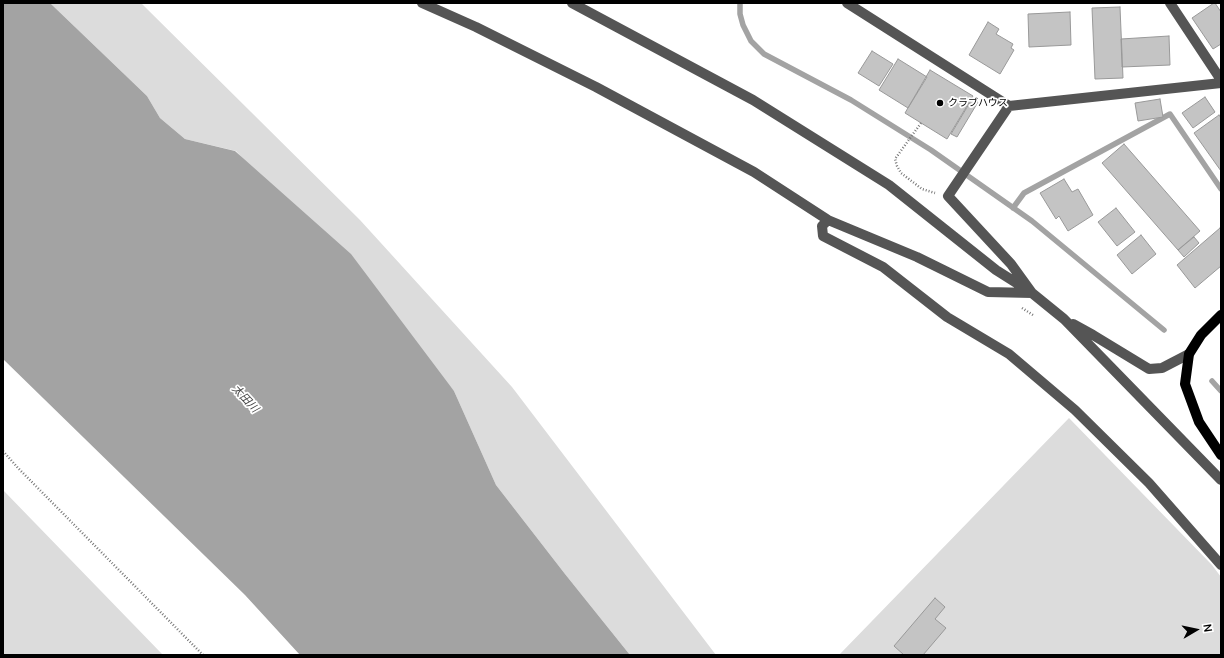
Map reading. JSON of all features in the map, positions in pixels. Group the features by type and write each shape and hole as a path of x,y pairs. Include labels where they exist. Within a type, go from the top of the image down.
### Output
{"main road":[{"path":"1221,315 1201,336 1190,354 1185,384 1199,422 1221,455"}],"street":[{"path":"422,3 476,27 596,87 754,172 828,220 917,257 988,292 1032,293"},
{"path":"572,3 753,100 883,180 996,270 1032,293 1064,319 1221,480"},
{"path":"847,3 858,3"},
{"path":"847,3 1009,106 1221,83"},
{"path":"1170,3 1221,80"},
{"path":"1009,106 948,196 1011,264 1032,293"},
{"path":"828,220 822,226 823,236 882,267 948,317 1009,354 1075,410 1149,483 1221,565"},
{"path":"1064,319 1149,369 1162,368 1190,354"}],"path":[{"path":"921,123 896,159 896,166 901,173 922,189 948,196"},
{"path":"3,451 203,655"}],"shaded area":[{"path":"50,3 141,3 360,220 512,387 716,655 630,655 496,485 454,391 236,151 185,139 160,118 147,96"},
{"path":"1069,418 1212,565 1221,577 1221,655 839,655"},
{"path":"3,490 163,655 3,655"}],"water":[{"name":"太田川","path":"3,3 50,3 147,96 160,118 185,139 235,151 351,254 454,391 496,485 630,655 300,655 245,595 3,359"}],"building":[{"path":"1214,3 1221,12 1221,44 1213,49 1192,18"},
{"path":"1120,7 1123,78 1095,79 1092,8"},
{"path":"1070,12 1071,45 1029,47 1028,14"},
{"path":"988,22 999,29 996,34 1013,44 1011,48 1014,50 1000,74 969,55"},
{"path":"1169,36 1170,65 1122,67 1121,39"},
{"path":"872,51 893,64 879,86 858,73"},
{"path":"898,59 927,77 908,108 879,90"},
{"name":"クラブハウス","path":"930,70 973,96 947,139 905,113"},
{"path":"1205,97 1215,112 1193,128 1182,113"},
{"path":"972,99 978,102 957,137 951,134"},
{"path":"1160,99 1163,117 1138,121 1135,103"},
{"path":"1219,115 1221,118 1221,171 1194,133"},
{"path":"1124,144 1200,231 1178,250 1102,163"},
{"path":"1064,179 1072,192 1078,189 1093,215 1068,231 1059,216 1056,219 1040,193"},
{"path":"1116,208 1135,232 1117,246 1098,222"},
{"path":"1220,228 1221,266 1195,288 1177,265"},
{"path":"1141,235 1156,254 1132,274 1117,255"},
{"path":"1194,237 1199,243 1184,257 1178,250"},
{"path":"935,598 945,607 935,619 946,628 923,655 904,655 894,646"}],"waterway":[{"path":"740,3 740,14 743,25 751,41 764,54 851,100 931,150 1032,221 1164,330"},
{"path":"1013,208 1024,193 1170,114 1221,189"},
{"path":"1212,381 1221,391"}],"place":[{"name":"クラブハウス","path":"940,103"}]}
